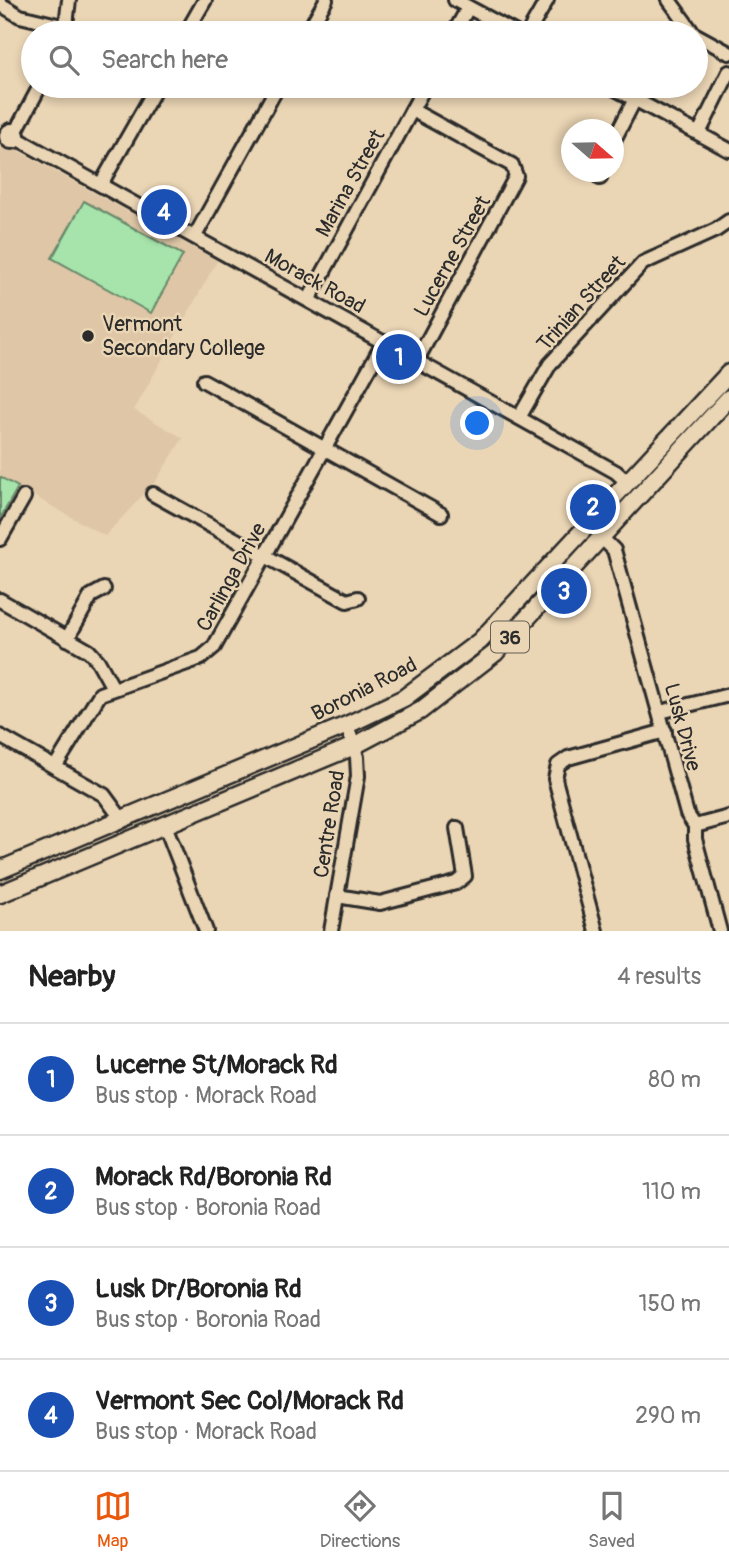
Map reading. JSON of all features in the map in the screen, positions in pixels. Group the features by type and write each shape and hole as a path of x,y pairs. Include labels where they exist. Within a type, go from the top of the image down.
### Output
{"main road":[{"name":"Boronia Road","path":"0,870 122,821 404,698 480,641 729,373"},
{"name":"Boronia Road","path":"0,894 354,746 421,711 495,653 729,398"},
{"path":"627,482 640,495"},
{"path":"587,525 601,537"}],"street":[{"path":"66,21 69,0"},
{"path":"193,21 205,0"},
{"path":"314,21 326,0"},
{"path":"455,0 493,21"},
{"path":"535,21 547,0"},
{"path":"669,0 685,21"},
{"path":"0,4 20,16 36,21"},
{"path":"461,21 468,8"},
{"path":"708,41 729,53"},
{"path":"696,132 729,72"},
{"path":"10,133 32,98"},
{"path":"101,184 150,98"},
{"path":"195,236 271,98"},
{"name":"Marina Street","path":"309,299 418,98"},
{"path":"624,120 635,99 729,150"},
{"name":"Lucerne Street","path":"412,110 515,170 514,183 417,359"},
{"name":"Morack Road","path":"10,133 520,416 616,472 627,482"},
{"name":"Trinian Street","path":"520,416 550,364 643,264 716,230 729,221"},
{"name":"Carlinga Drive","path":"55,767 93,700 113,688 201,658 214,647 384,342"},
{"path":"204,381 442,514"},
{"path":"153,494 347,601 358,597"},
{"path":"0,539 24,497"},
{"name":"Lusk Drive","path":"601,537 614,550 687,814 695,826 695,839 720,931"},
{"path":"67,639 91,596 104,590"},
{"path":"0,600 98,660 113,688"},
{"path":"660,712 729,695"},
{"name":"Centre Road","path":"331,931 358,776 354,746 347,725"},
{"path":"596,931 555,779 558,765 568,758 665,731"},
{"path":"0,736 104,795 122,821"},
{"path":"695,826 729,817"},
{"path":"165,825 206,931"},
{"path":"337,896 380,903 456,883 465,876 457,828"}],"shaded area":[{"name":"Vermont Secondary College","path":"0,141 217,261 134,410 183,438 155,482 105,536 0,477"}],"green space":[{"path":"84,201 183,255 151,313 52,258"},
{"path":"0,477 18,487 1,517 0,517"}],"place":[{"name":"Vermont Sec Col/Morack Rd","path":"164,212"},
{"name":"Vermont Secondary College","path":"88,336"},
{"name":"Lucerne St/Morack Rd","path":"399,357"},
{"name":"Morack Rd/Boronia Rd","path":"593,507"},
{"name":"Lusk Dr/Boronia Rd","path":"564,591"}]}
